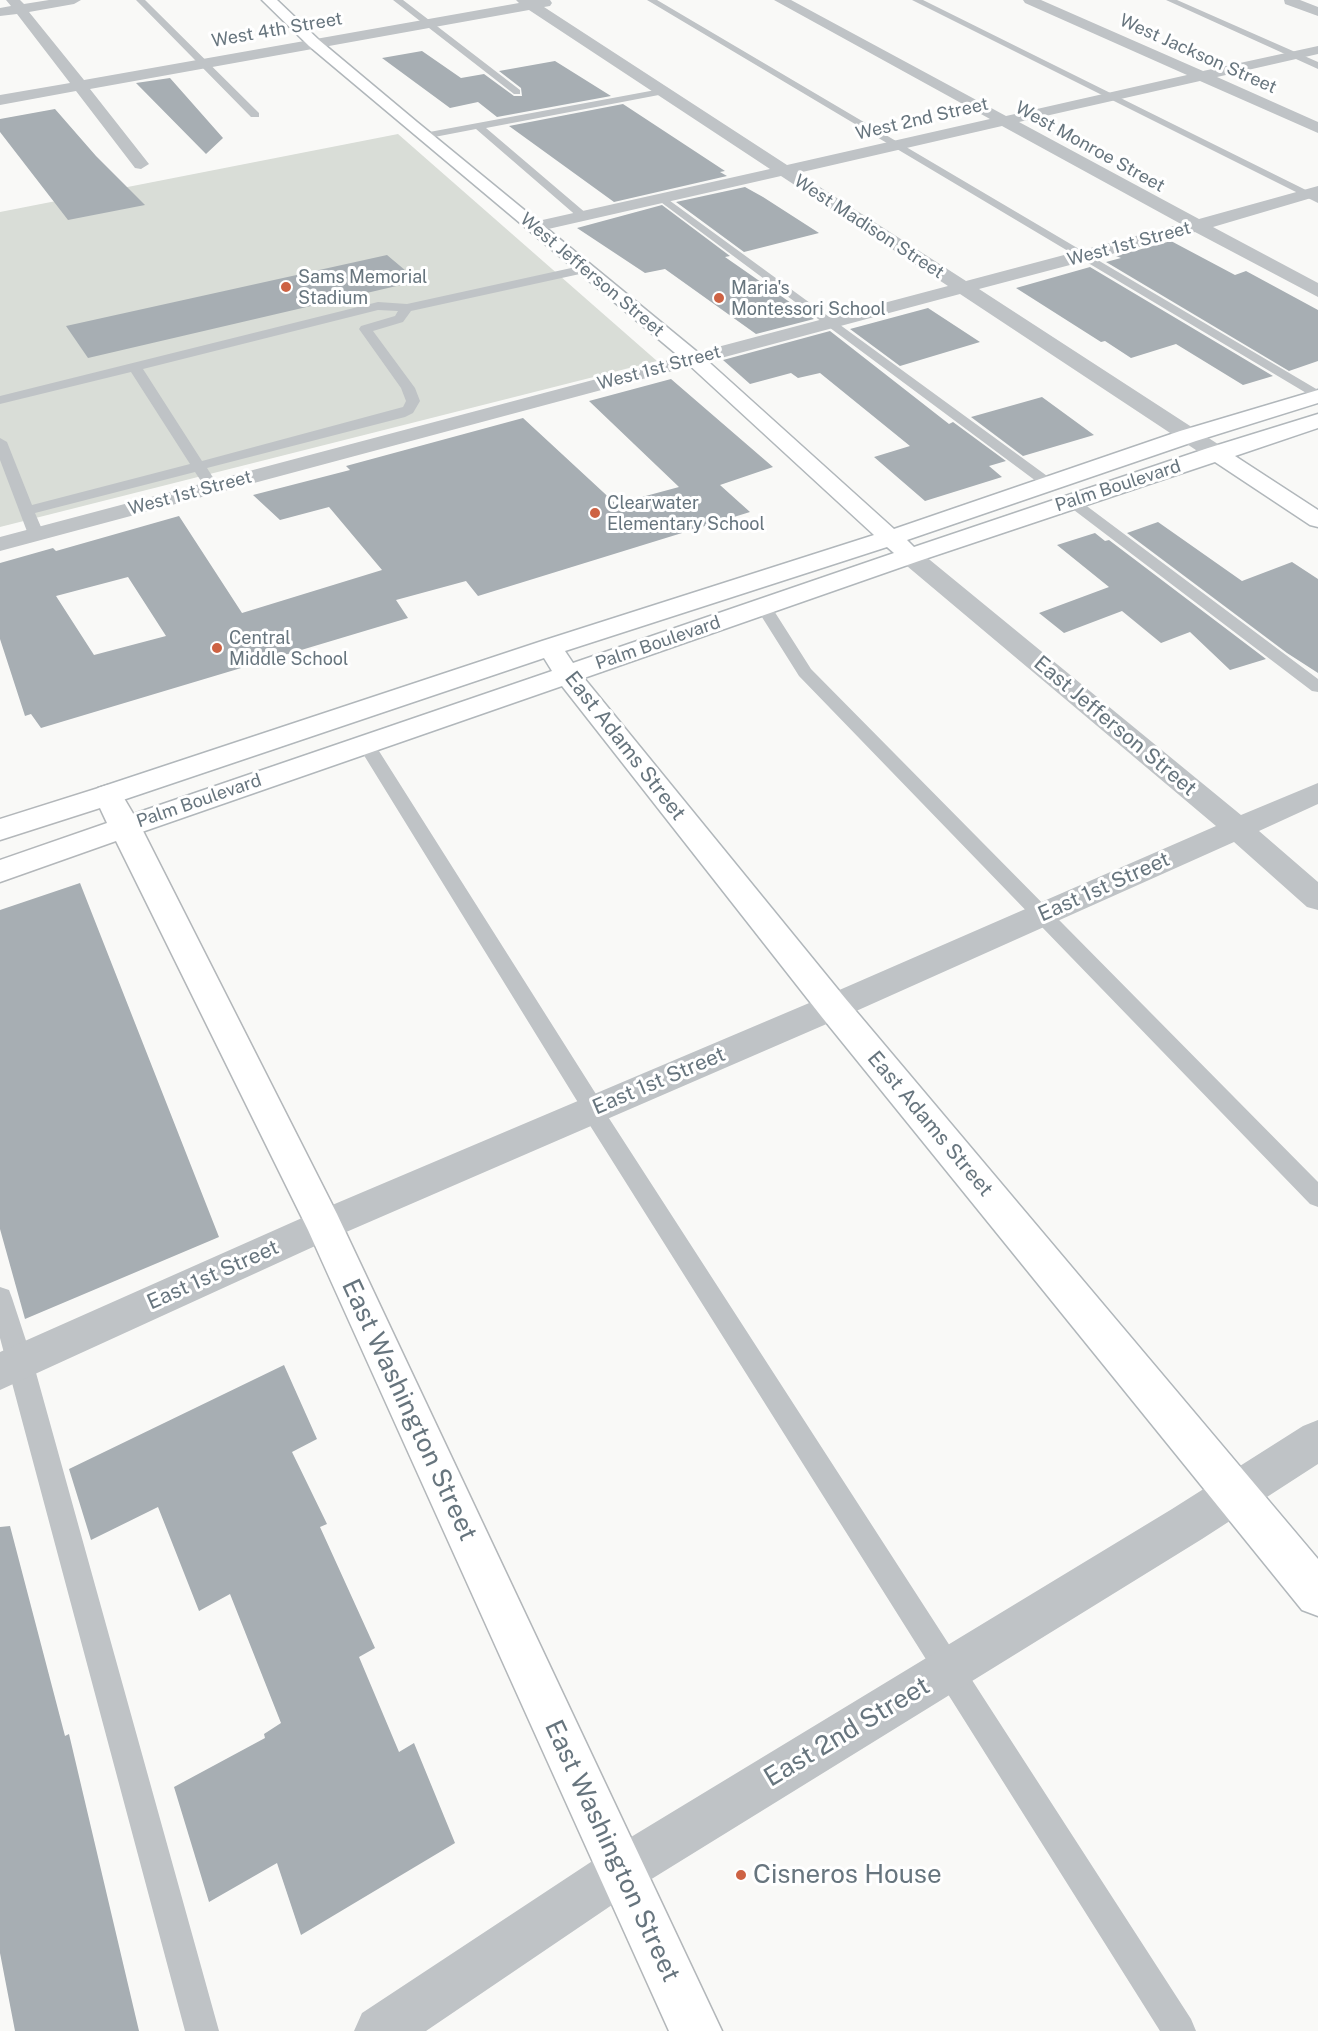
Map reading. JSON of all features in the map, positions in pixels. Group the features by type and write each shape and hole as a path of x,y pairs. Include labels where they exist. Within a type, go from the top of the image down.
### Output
{"main road":[{"name":"West Jefferson Street","path":"269,0 314,43 424,136 694,359 901,546"},
{"name":"Palm Boulevard","path":"0,871 117,811 344,716 763,606 1049,484 1188,435 1318,396"},
{"name":"Palm Boulevard","path":"0,830 117,811 366,744 559,661 901,546 1071,501 1318,421"},
{"path":"1216,453 1318,520"},
{"name":"East Adams Street","path":"559,661 833,1007 1237,1493 1318,1594"},
{"path":"344,716 366,744"},
{"name":"East Washington Street","path":"117,811 324,1226 696,2031"}],"street":[{"path":"0,12 16,4 74,0"},
{"name":"West 4th Street","path":"0,100 428,23 526,3 560,0"},
{"name":"West Monroe Street","path":"781,0 1194,226 1318,291"},
{"name":"West Jackson Street","path":"1030,0 1318,128"},
{"path":"1290,1 1318,12"},
{"name":"West Madison Street","path":"526,3 1216,453"},
{"path":"16,4 141,164"},
{"name":"West 2nd Street","path":"535,227 1197,75 1318,50"},
{"name":"West 1st Street","path":"0,544 1314,195"},
{"name":"East Jefferson Street","path":"901,546 1237,828 1318,899"},
{"name":"East 1st Street","path":"10,1366 324,1226 833,1007 1318,792"},
{"name":"East 2nd Street","path":"380,2031 621,1871 1237,1493 1318,1440"}],"lane":[{"path":"140,0 255,115"},
{"path":"397,0 517,92"},
{"path":"651,0 1318,396"},
{"path":"916,0 1314,195"},
{"path":"1170,0 1318,66"},
{"path":"424,136 660,92"},
{"path":"478,126 583,216"},
{"path":"662,198 1049,484"},
{"path":"0,399 378,306 407,308 585,269"},
{"path":"27,511 400,414 408,410 413,401 408,388 365,329 399,319 407,308"},
{"path":"135,366 212,487"},
{"path":"0,442 36,534"},
{"path":"1071,501 1318,687"},
{"path":"763,606 805,672 1318,1197"},
{"path":"366,744 593,1108 592,1110 947,1671 1179,2031"},
{"path":"0,1298 10,1366 202,2031"}],"shaded area":[{"name":"Sams Memorial Stadium","path":"398,134 657,361 0,527 0,212"}],"building":[{"path":"422,51 461,78 484,74 514,96 522,96 521,88 499,71 555,61 611,96 497,117 478,102 450,108 382,58"},
{"path":"170,78 223,138 206,154 136,83"},
{"path":"623,104 725,171 720,172 727,176 614,202 509,126"},
{"path":"55,109 96,156 145,205 68,220 0,132 0,119"},
{"path":"745,187 819,233 744,252 676,202"},
{"path":"662,205 730,256 725,257 814,319 756,334 665,269 645,273 577,228"},
{"path":"1171,241 1235,275 1246,271 1318,310 1318,361 1289,371 1106,262 1121,258 1116,256"},
{"path":"387,255 418,281 88,358 66,326"},
{"path":"1090,267 1273,376 1243,385 1176,344 1131,358 1105,341 1101,342 1016,288"},
{"path":"928,308 980,342 900,366 850,329"},
{"path":"830,331 949,424 953,422 1006,461 989,466 1002,477 925,501 874,457 910,446 820,373 798,378 791,373 750,384 723,360"},
{"path":"671,379 773,467 720,485 750,512 478,596 466,581 396,600 408,618 41,728 31,714 25,716 0,639 0,563 53,548 56,551 179,516 242,613 382,570 329,507 280,520 253,495 350,470 346,466 523,418 616,504 679,487 589,401","holes":["128,577 166,636 94,655 56,596"]},
{"path":"1042,397 1094,435 1023,456 971,417"},
{"path":"1158,522 1242,581 1292,562 1318,579 1318,673 1287,653 1127,533"},
{"path":"1095,533 1105,541 1109,540 1266,659 1230,670 1190,632 1161,643 1122,611 1064,633 1039,613 1109,587 1057,545"},
{"path":"80,883 219,1237 25,1319 0,1229 0,910"},
{"path":"284,1365 317,1439 292,1452 327,1524 320,1527 375,1648 359,1657 399,1752 414,1743 455,1843 301,1935 277,1863 209,1902 174,1787 265,1738 264,1734 281,1723 230,1594 199,1611 158,1507 91,1540 69,1469"},
{"path":"10,1526 65,1736 69,1734 139,2031 15,2031 0,1953 0,1527"}],"place":[{"name":"Sams Memorial Stadium","path":"286,287"},
{"name":"Maria's Montessori School","path":"719,298"},
{"name":"Clearwater Elementary School","path":"595,513"},
{"name":"Central Middle School","path":"217,648"},
{"name":"Cisneros House","path":"741,1875"}]}
